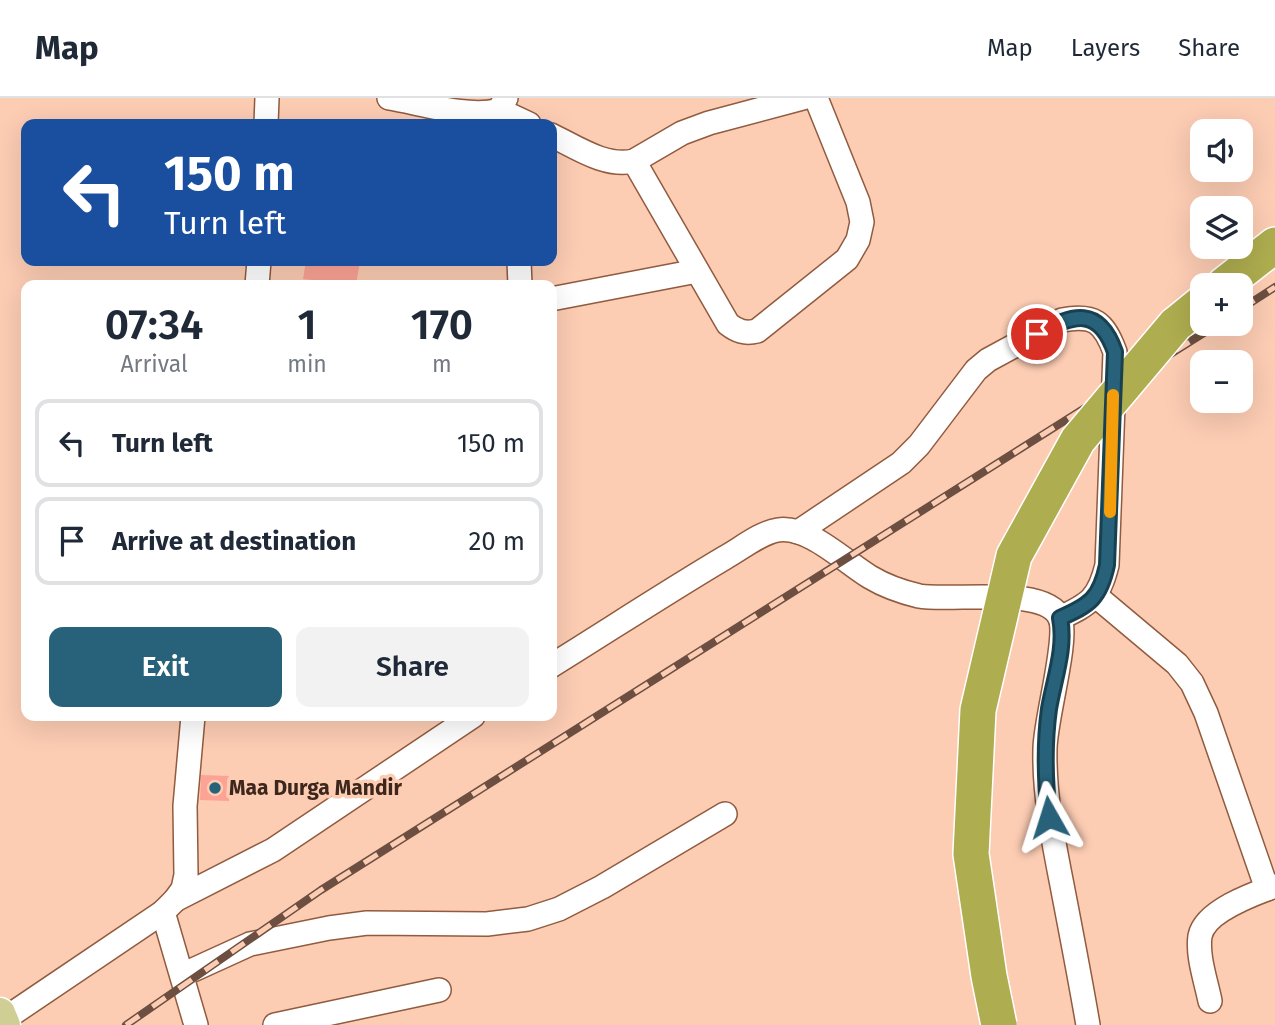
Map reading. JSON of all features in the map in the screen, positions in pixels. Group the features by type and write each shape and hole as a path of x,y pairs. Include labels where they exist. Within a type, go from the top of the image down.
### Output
{"highway":[{"path":"1239,273 1275,245"},
{"path":"999,1025 971,853 978,709 1014,556 1078,440 1175,325 1190,313"}],"street":[{"path":"266,119 267,98"},
{"path":"389,98 490,113 502,104 521,119"},
{"path":"557,138 601,159 626,163 682,133 709,123 803,98"},
{"path":"634,161 728,324 736,330 751,333 764,327 847,259 858,240 862,222 858,202 816,98"},
{"path":"557,298 697,271"},
{"path":"799,532 901,463 919,445 975,370 988,360 1062,320 1089,318 1100,324 1108,334 1115,352 1109,542 1104,581 1096,596 1086,606 1060,618"},
{"path":"557,662 767,534 778,530 799,532 870,577 903,592 923,597 1024,599 1053,608 1060,618 1062,645 1049,708 1045,779 1049,817 1088,1025"},
{"path":"1096,596 1177,664 1192,683 1206,713 1271,887 1220,911 1210,917 1204,926 1200,947 1210,1000"},
{"path":"169,906 183,889 186,875 185,806 194,721"},
{"path":"3,1019 169,906 273,850 466,721"},
{"path":"182,975 250,944 307,932 367,923 487,924 528,919 559,909 601,887 725,814"},
{"path":"169,906 182,975 196,1025"},
{"path":"275,1025 439,990"}],"building":[{"path":"305,266 359,266 357,280 303,279"},
{"name":"Maa Durga Mandir","path":"201,775 229,776 229,801 200,800"}],"railway":[{"path":"1253,301 1275,287"},
{"path":"126,1025 321,890 1199,336"}],"slow traffic":[{"path":"1110,512 1113,395"}],"place":[{"name":"Maa Durga Mandir","path":"215,788"}],"route":[{"path":"1037,334 1062,320 1089,318 1100,324 1108,334 1115,352 1107,565 1104,581 1096,596 1086,606 1060,618 1062,645 1049,708 1045,745 1049,817"}]}
